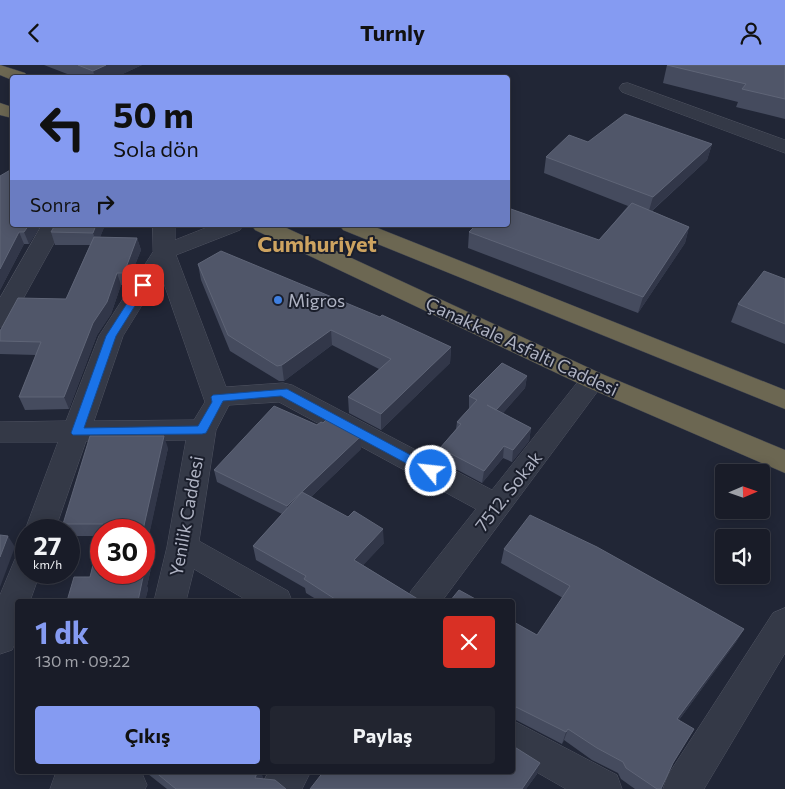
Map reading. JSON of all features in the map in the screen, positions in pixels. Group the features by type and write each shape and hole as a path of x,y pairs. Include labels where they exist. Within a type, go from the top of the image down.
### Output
{"highway":[{"path":"0,69 14,75"},
{"name":"Çanakkale Asfaltı Caddesi","path":"267,227 593,381 785,461"},
{"path":"356,227 785,401"}],"street":[{"path":"628,88 785,147"},
{"path":"0,319 52,227"},
{"path":"0,432 77,433 202,430 218,402 164,252 164,227"},
{"path":"44,519 111,336 164,252 227,227"},
{"name":"7512. Sokak","path":"425,599 593,381"},
{"path":"216,397 283,392 496,506"},
{"name":"Yenilik Caddesi","path":"170,599 183,547 202,430"},
{"path":"183,547 273,599"},
{"path":"0,639 20,584"},
{"path":"682,789 785,623"},
{"path":"515,739 603,789"},
{"path":"279,789 290,774"},
{"path":"69,789 129,782"}],"building":[{"path":"78,65 106,65 93,71"},
{"path":"667,65 785,65 785,99 742,89 746,84"},
{"path":"625,114 712,144 653,197 546,157 569,135 588,142"},
{"path":"10,170 10,227 28,227 24,232 19,232 0,269 0,176"},
{"path":"632,203 689,227 643,297 469,232 474,227 510,227 510,209 599,240"},
{"path":"54,227 95,227 93,233 51,232"},
{"path":"94,237 137,238 124,273 117,273 107,302 93,323 64,397 19,397 41,342 0,341 0,331 18,298 66,299"},
{"path":"221,251 380,317 382,315 451,347 381,414 348,397 391,359 331,330 282,365 277,366 228,335 198,264"},
{"path":"764,271 785,279 785,324 738,304"},
{"path":"502,363 527,376 496,410 531,428 513,450 504,446 484,471 440,448 461,424 457,422 477,400 469,396"},
{"path":"274,406 317,425 327,419 361,436 287,506 214,470"},
{"path":"90,436 164,436 145,519 90,519 90,524 80,524 80,519 65,519"},
{"path":"302,492 348,517 354,511 383,529 354,560 418,599 335,599 304,579 306,576 253,546"},
{"path":"530,515 597,547 744,629 677,719 694,729 673,763 661,789 657,789 626,768 623,762 568,729 566,732 515,706 515,623 537,635 570,586 504,549"},
{"path":"0,535 8,536 0,557"},
{"path":"80,577 90,577 90,584 142,584 138,599 68,599 72,584 80,584"},
{"path":"459,590 475,599 452,599"},
{"path":"515,747 540,763 522,789 310,789 322,774 515,774"},
{"path":"158,774 257,774 255,778 275,780 286,789 176,789"}],"place":[{"name":"Migros","path":"278,300"}],"district":[{"name":"Cumhuriyet","path":"317,243"}],"route":[{"path":"143,285 111,336 77,433 202,430 218,402 216,397 283,392 431,471"}]}
